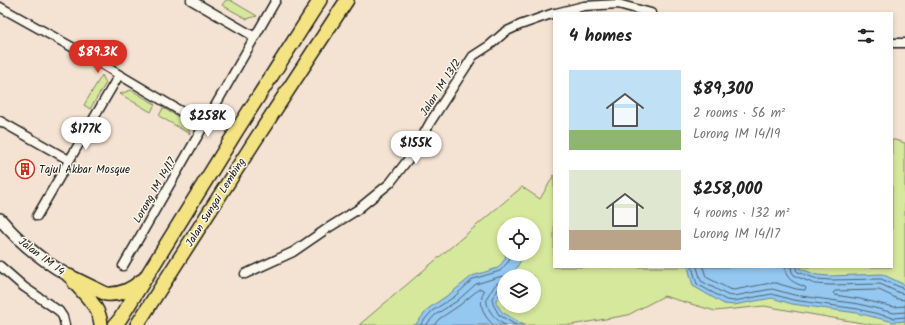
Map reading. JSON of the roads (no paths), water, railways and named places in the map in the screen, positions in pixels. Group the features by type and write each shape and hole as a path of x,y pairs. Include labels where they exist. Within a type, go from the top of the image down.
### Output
{"main road":[{"name":"Jalan Sungai Lembing","path":"115,325 320,0"},
{"name":"Jalan Sungai Lembing","path":"137,325 347,0"},
{"path":"69,276 106,294 128,290 135,287 146,276"},
{"path":"69,276 93,303 100,316 102,325"}],"street":[{"path":"191,0 255,37"},
{"name":"Lorong IM 14/17","path":"123,266 276,0"},
{"name":"Jalan IM 13/2","path":"559,12 584,6 618,4 647,12"},
{"path":"0,7 81,52 204,125"},
{"name":"Jalan IM 13/2","path":"244,274 293,252 357,210 390,183 413,153 473,56 505,32 553,14"},
{"path":"893,43 905,43"},
{"path":"36,216 118,75"},
{"path":"0,121 69,160"},
{"name":"Jalan IM 14","path":"0,219 41,258 69,276"},
{"path":"0,266 24,287 59,310 65,325"}],"water":[{"path":"503,261 520,261 516,269 497,269 496,303 497,313 504,313 524,325 415,325 429,308 472,276 498,268"},
{"path":"688,268 799,268 817,275 830,276 882,274 905,285 905,321 894,322 857,313 792,304 772,298 734,305 724,304 693,286"}],"place":[{"name":"Tajul Akbar Mosque","path":"25,169"}]}
